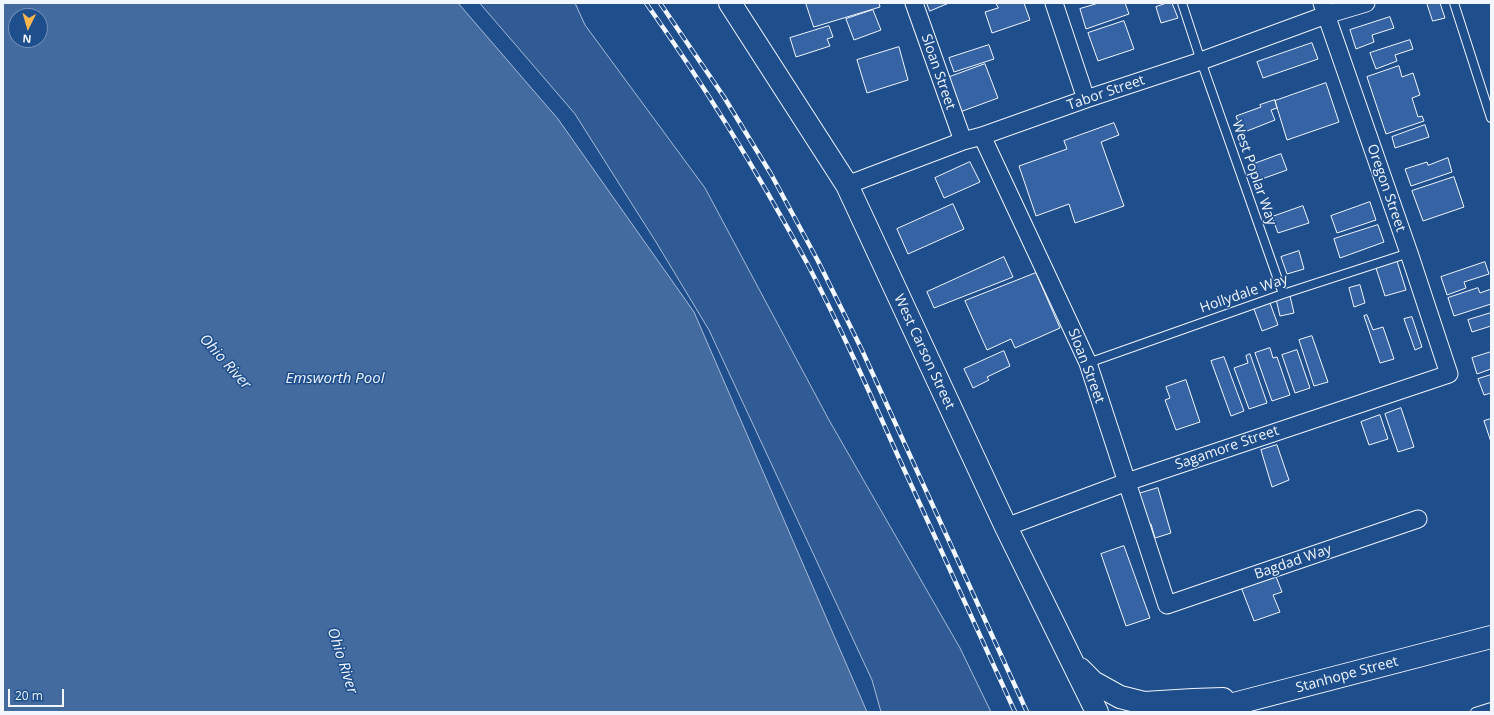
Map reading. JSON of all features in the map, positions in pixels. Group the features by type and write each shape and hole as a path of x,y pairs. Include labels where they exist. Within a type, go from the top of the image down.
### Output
{"main road":[{"name":"West Carson Street","path":"730,3 847,185 1006,527 1097,712"},
{"name":"Stanhope Street","path":"1203,712 1235,705 1491,637"},
{"path":"1070,657 1093,682 1120,697 1144,703 1192,700 1235,705"}],"street":[{"name":"Sloan Street","path":"914,3 963,141"},
{"path":"1054,3 1086,99"},
{"name":"Tabor Street","path":"847,185 963,141 982,136 1086,99 1201,61 1324,9 1366,3"},
{"name":"Oregon Street","path":"1324,9 1409,253 1449,374"},
{"name":"Sloan Street","path":"982,136 1088,363 1167,606"},
{"name":"Sagamore Street","path":"1006,527 1127,482 1449,374"},
{"name":"Bagdad Way","path":"1167,606 1418,519"}],"lane":[{"name":"West Poplar Way","path":"1182,3 1283,294"},
{"path":"1454,3 1491,118"},
{"name":"Hollydale Way","path":"1088,363 1283,294 1409,253"},
{"path":"1475,712 1491,707"}],"shaded area":[{"path":"480,3 575,3 585,25 705,188 829,420 960,648 991,712 881,712 872,680 709,330 656,242 575,114"}],"water":[{"name":"Emsworth Pool","path":"3,3 458,3 558,119 694,312 867,712 3,712"}],"building":[{"path":"806,3 879,3 880,7 814,27"},
{"path":"927,3 949,3 930,11"},
{"path":"996,3 1024,3 1030,20 992,33 985,12 998,8"},
{"path":"1099,3 1125,3 1129,14 1086,29 1080,9"},
{"path":"1167,3 1172,3 1178,18 1161,23 1156,7"},
{"path":"1427,3 1440,3 1445,18 1433,21"},
{"path":"873,10 881,30 854,40 846,19"},
{"path":"1390,17 1394,28 1372,35 1374,42 1356,49 1350,30"},
{"path":"1124,21 1134,49 1098,61 1088,33"},
{"path":"829,26 833,37 827,39 830,46 796,57 790,38"},
{"path":"1410,40 1413,49 1395,55 1397,61 1376,69 1370,53"},
{"path":"1312,43 1318,59 1263,78 1257,62"},
{"path":"989,45 994,59 954,72 949,58"},
{"path":"899,47 908,80 867,93 857,60"},
{"path":"985,64 998,98 960,112 947,78"},
{"path":"1399,66 1402,77 1413,73 1420,95 1412,98 1418,117 1422,116 1424,121 1386,134 1367,77"},
{"path":"1326,83 1339,122 1287,140 1275,101"},
{"path":"1275,100 1277,108 1271,110 1275,120 1242,133 1236,116"},
{"path":"1114,123 1119,135 1101,142 1124,206 1075,223 1069,204 1036,216 1019,166 1067,149 1064,141"},
{"path":"1425,125 1429,137 1395,148 1392,137"},
{"path":"1281,154 1287,170 1259,180 1254,164"},
{"path":"1448,158 1452,172 1411,186 1405,169 1427,162 1428,165"},
{"path":"970,162 980,182 944,198 935,178"},
{"path":"1454,177 1464,207 1423,221 1412,191"},
{"path":"1370,202 1376,220 1337,233 1331,216"},
{"path":"953,204 964,229 908,254 897,229"},
{"path":"1303,206 1309,223 1278,233 1272,217"},
{"path":"1378,225 1384,242 1340,258 1334,239"},
{"path":"1299,251 1304,269 1287,274 1281,257"},
{"path":"1004,257 1013,277 934,308 927,292"},
{"path":"1396,258 1406,290 1385,296 1375,265"},
{"path":"1485,262 1489,274 1464,282 1466,288 1447,295 1441,277"},
{"path":"1036,273 1060,328 1015,348 1011,339 987,350 965,301"},
{"path":"1360,285 1365,303 1354,307 1349,288"},
{"path":"1478,288 1480,293 1491,289 1491,304 1454,316 1448,298"},
{"path":"1290,296 1294,313 1280,316 1276,299"},
{"path":"1270,303 1278,325 1262,331 1254,309"},
{"path":"1491,313 1491,326 1472,332 1468,320"},
{"path":"1367,315 1373,330 1383,327 1394,359 1380,363 1364,316"},
{"path":"1412,317 1422,347 1415,350 1404,319"},
{"path":"1312,336 1328,382 1314,386 1299,340"},
{"path":"1270,348 1273,358 1277,357 1290,395 1272,401 1255,353"},
{"path":"1297,350 1310,388 1295,393 1282,355"},
{"path":"1004,351 1010,366 987,377 989,380 973,388 964,369"},
{"path":"1491,352 1491,369 1477,374 1472,358"},
{"path":"1250,354 1267,403 1249,409 1234,368 1248,363 1246,356"},
{"path":"1224,357 1244,411 1231,416 1211,361"},
{"path":"1491,375 1491,393 1484,395 1478,379"},
{"path":"1186,380 1200,422 1176,430 1165,400 1170,398 1166,387"},
{"path":"1401,408 1414,447 1398,452 1385,414"},
{"path":"1380,415 1388,439 1369,445 1361,422"},
{"path":"1491,419 1491,442 1484,421"},
{"path":"1277,445 1289,480 1272,487 1261,450"},
{"path":"1158,488 1171,533 1155,538 1151,524 1147,525 1138,494"},
{"path":"1124,546 1150,618 1126,626 1101,554"},
{"path":"1275,574 1282,592 1273,595 1280,612 1254,621 1241,587"}],"railway":[{"path":"646,3 668,34 730,130 807,263 854,359 1015,712"},
{"path":"660,3 724,97 771,174 818,261 861,348 1027,712"}],"water label":[{"name":"Ohio River","path":"225,362"},
{"name":"Ohio River","path":"342,661"}]}
